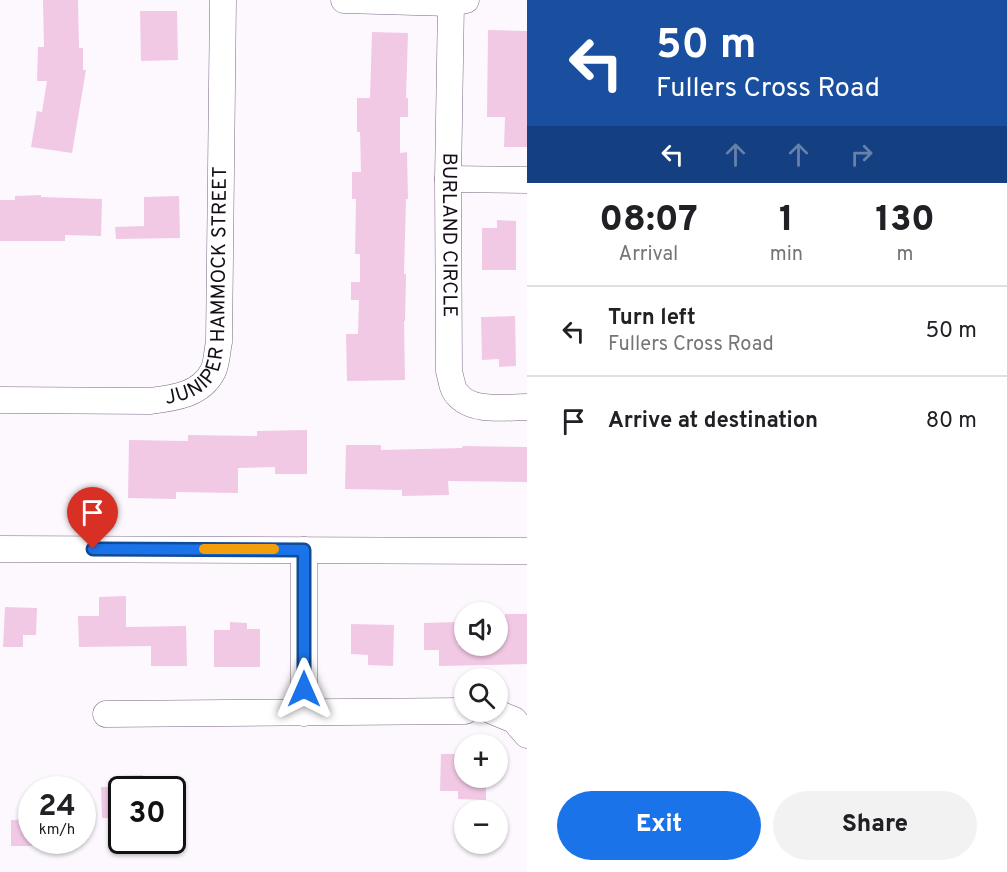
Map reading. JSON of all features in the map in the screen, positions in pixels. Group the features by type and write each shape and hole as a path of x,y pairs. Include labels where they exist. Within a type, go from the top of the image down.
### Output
{"street":[{"name":"JUNIPER HAMMOCK STREET","path":"0,400 150,401 173,399 198,390 214,370 219,342 223,0"},
{"path":"344,0 459,1"},
{"name":"BURLAND CIRCLE","path":"459,1 448,179 449,371 455,393 465,402 480,406 527,407"},
{"path":"448,179 527,180"},
{"path":"0,549 527,551"},
{"path":"304,550 304,713"},
{"path":"106,714 454,711"},
{"path":"508,718 514,720 527,735"}],"building":[{"path":"43,0 78,0 79,48 83,48 83,70 86,70 72,153 31,147 37,111 42,112 47,81 37,81 38,47 44,47"},
{"path":"140,11 177,11 178,60 141,61"},
{"path":"488,30 527,31 527,147 504,147 505,117 487,117"},
{"path":"372,32 408,33 406,98 408,98 408,117 400,117 400,153 407,152 408,199 406,199 404,274 406,274 405,380 347,381 346,334 358,334 359,300 351,300 351,282 360,282 360,254 355,254 356,199 352,199 352,172 361,172 360,132 357,132 357,98 370,98"},
{"path":"41,195 41,197 102,199 101,236 65,235 65,241 0,241 0,200 15,200 15,196"},
{"path":"179,196 180,238 116,239 115,227 144,226 144,197"},
{"path":"497,220 516,221 516,270 482,270 482,228 497,228"},
{"path":"515,316 516,366 499,367 499,359 482,360 481,317"},
{"path":"307,430 307,474 275,474 275,467 238,468 238,493 176,492 176,499 128,498 129,440 188,441 188,435 257,436 257,431"},
{"path":"346,445 381,445 381,450 462,448 463,446 527,447 527,482 448,481 449,495 402,496 402,490 345,489"},
{"path":"126,596 126,627 186,626 187,666 151,666 151,646 79,647 78,616 99,616 99,597"},
{"path":"5,607 37,608 36,635 23,635 23,647 3,647"},
{"path":"508,614 527,614 527,664 439,666 439,650 424,650 424,623 454,622 454,656 508,656"},
{"path":"230,622 247,623 247,629 260,629 260,667 214,667 214,630 230,630"},
{"path":"351,624 394,625 393,666 368,665 368,655 351,654"},
{"path":"441,754 454,754 454,788 486,788 486,800 458,799 458,791 440,791"},
{"path":"101,787 108,787 108,818 102,818"},
{"path":"11,820 18,820 18,846 11,846"}],"slow traffic":[{"path":"204,549 274,549"}],"route":[{"path":"93,549 304,550 304,689"}]}
